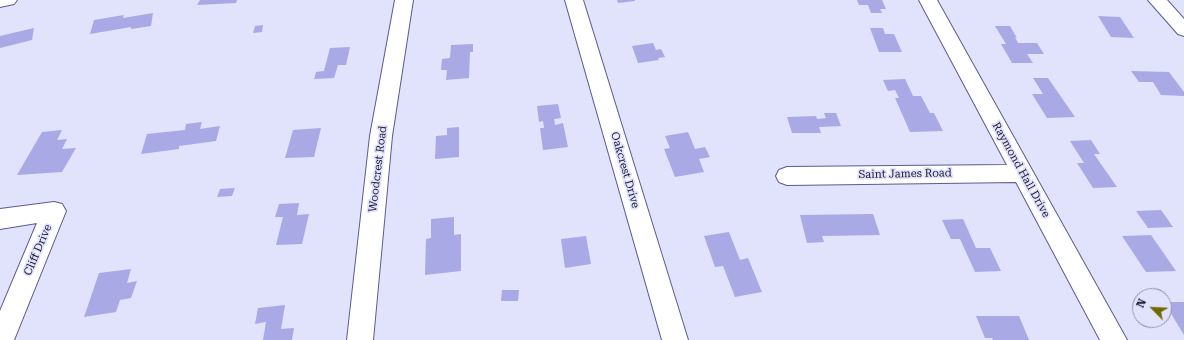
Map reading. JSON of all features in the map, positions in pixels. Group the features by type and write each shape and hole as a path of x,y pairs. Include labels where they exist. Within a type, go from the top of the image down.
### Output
{"street":[{"path":"0,2 8,0"},
{"name":"Woodcrest Road","path":"360,340 381,136 404,0"},
{"name":"Oakcrest Drive","path":"574,0 604,97 674,340"},
{"name":"Raymond Hall Drive","path":"928,0 1114,340"},
{"path":"1157,0 1184,30"},
{"name":"Saint James Road","path":"787,176 1023,173"},
{"name":"Cliff Drive","path":"0,218 54,211 1,340"}],"building":[{"path":"200,0 237,0 236,3 197,5"},
{"path":"617,0 635,0 635,1 618,3"},
{"path":"857,0 882,0 886,9 880,9 882,13 871,13 868,5 859,5"},
{"path":"153,13 151,26 131,29 131,27 90,34 94,20 124,15 123,18"},
{"path":"1098,16 1120,17 1134,38 1111,37"},
{"path":"263,25 262,32 253,33 255,26"},
{"path":"995,26 1010,26 1017,38 1015,37 1018,43 1037,43 1044,54 1027,54 1033,63 1012,63 1001,44 1006,44"},
{"path":"34,28 32,40 0,48 0,36"},
{"path":"870,28 883,28 885,34 894,34 902,52 879,52"},
{"path":"653,43 656,50 661,49 665,57 658,58 659,60 638,63 632,46"},
{"path":"473,44 473,52 470,52 469,78 446,80 447,70 441,70 442,59 450,58 451,45"},
{"path":"350,47 346,65 338,65 334,78 314,79 316,72 324,71 330,48"},
{"path":"1131,71 1169,72 1184,92 1184,96 1161,95 1153,82 1139,82"},
{"path":"1033,78 1048,78 1075,117 1047,118 1032,94 1043,94"},
{"path":"905,79 913,96 921,96 930,113 934,113 943,131 910,132 895,98 899,98 895,90 888,91 883,80"},
{"path":"558,104 561,118 554,119 555,125 563,123 568,147 543,150 540,128 544,128 543,121 539,122 537,106"},
{"path":"824,113 836,113 841,126 819,127 821,133 792,133 787,117 816,116 817,119 826,118"},
{"path":"202,122 200,129 220,126 216,141 179,146 179,149 141,154 147,134 185,130 186,124"},
{"path":"459,127 459,157 435,159 436,136 447,135 447,128"},
{"path":"321,128 314,157 285,158 293,130"},
{"path":"62,130 57,140 67,139 62,149 76,148 62,172 17,175 42,132"},
{"path":"688,132 695,149 705,147 710,157 699,159 704,172 675,177 664,149 670,148 665,136"},
{"path":"1091,140 1100,154 1094,154 1117,187 1093,188 1077,163 1084,163 1070,141"},
{"path":"235,188 232,196 217,197 220,189"},
{"path":"299,203 297,215 309,214 302,244 276,245 283,217 275,217 279,204"},
{"path":"1161,210 1173,227 1148,228 1136,211"},
{"path":"873,214 880,235 822,236 824,242 807,243 800,215"},
{"path":"454,217 454,235 461,234 461,271 425,275 426,239 431,238 431,219"},
{"path":"963,219 976,248 990,248 1001,271 975,272 960,239 951,239 942,220"},
{"path":"729,232 740,260 748,258 762,292 735,297 723,266 715,267 704,236"},
{"path":"1151,235 1176,271 1146,272 1122,236"},
{"path":"586,236 591,264 565,268 561,239"},
{"path":"131,269 127,283 137,281 131,298 120,300 116,312 84,317 99,273"},
{"path":"502,290 519,290 518,301 501,301"},
{"path":"1172,302 1184,302 1184,335 1172,315"},
{"path":"285,305 281,329 294,328 292,340 263,340 266,322 255,324 258,308"},
{"path":"976,316 1019,316 1029,340 993,340 992,338 985,338"}]}
